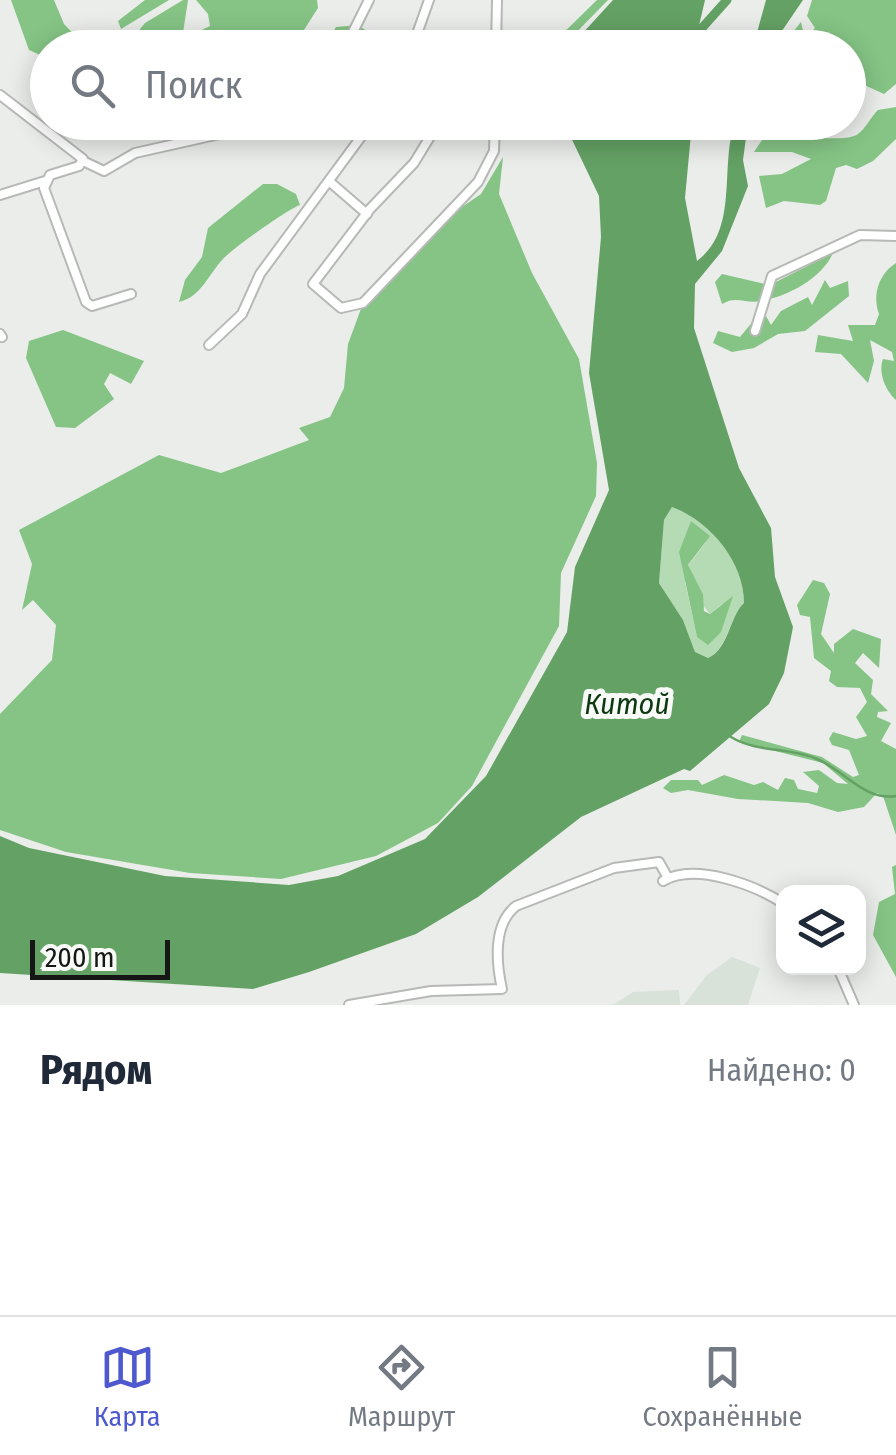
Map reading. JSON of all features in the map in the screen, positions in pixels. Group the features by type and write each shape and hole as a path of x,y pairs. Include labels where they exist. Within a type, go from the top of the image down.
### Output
{"street":[{"path":"354,30 369,0"},
{"path":"418,30 429,0"},
{"path":"496,30 497,0"},
{"path":"0,95 30,119"},
{"path":"56,140 83,162 104,171 135,153 193,140"},
{"path":"209,345 242,314 260,274 359,140"},
{"path":"428,140 414,163 367,214 313,284 341,308 363,302 471,192 494,151 494,140"},
{"path":"0,195 83,162"},
{"path":"45,180 86,302 92,306 131,294"},
{"path":"330,182 367,214"},
{"path":"755,331 772,276 860,235 896,236"},
{"path":"348,1005 430,991 502,988 496,947 508,912 543,894 614,868 659,862 668,878 698,875 740,884 776,900"},
{"path":"841,975 854,1005"}],"shaded area":[{"path":"11,0 54,0 70,30 30,30 29,50"},
{"path":"145,0 169,0 121,29 118,21"},
{"path":"188,0 183,30 139,30"},
{"path":"196,0 317,0 318,8 304,30 202,30 210,26 208,14"},
{"path":"597,0 608,0 579,30 566,30"},
{"path":"812,0 896,0 896,84 884,94 866,86 866,30 813,30 807,16"},
{"path":"358,25 365,30 334,30"},
{"path":"896,107 896,139 873,161 857,169 846,165 836,168 826,201 820,205 784,201 766,208 759,176 782,174 811,159 792,152 754,152 762,140 866,140 866,126 878,110"},
{"path":"503,157 499,194 532,273 579,359 597,463 596,496 561,573 559,626 472,786 438,823 376,856 281,879 190,873 66,852 0,830 0,714 52,660 56,625 33,600 22,610 32,564 19,530 159,455 221,473 309,440 299,428 330,417 344,388 348,344 362,306 440,222 481,194"},
{"path":"263,184 277,184 296,194 300,205 237,247 199,290 179,302 185,280 202,257 208,228"},
{"path":"833,253 813,278 783,295 722,304 715,282 722,274 770,285"},
{"path":"896,263 896,400 881,369 883,359 894,361 892,352 870,340 874,361 868,383 841,354 815,352 818,335 853,341 848,325 875,325 879,285"},
{"path":"825,280 830,288 848,281 849,296 805,331 778,334 754,348 732,352 713,343 718,331 740,337 754,320 757,327 766,316 771,325 781,311 808,297 812,305"},
{"path":"63,330 144,361 131,384 110,373 104,384 114,399 75,428 56,427 26,358 29,341"},
{"path":"672,507 699,522 722,544 738,573 744,603 720,648 708,658 695,652 683,620 659,583 664,520","holes":["691,521 705,543 688,566 703,594 700,602 710,614 722,604 697,637 685,582"]},
{"path":"691,521 710,536 688,565 703,594 704,611 710,614 733,596 721,632 708,645 697,637 679,552"},
{"path":"813,580 824,583 830,594 821,634 834,653 834,644 853,629 881,639 879,668 863,653 855,663 873,680 871,694 888,711 878,712 877,717 891,723 881,741 896,749 896,835 883,796 877,793 864,807 838,812 808,803 738,799 688,790 671,793 663,788 671,780 698,780 702,785 724,775 754,785 763,782 778,790 785,778 794,780 798,789 817,793 819,786 803,772 819,770 837,783 848,784 823,763 739,742 742,735 822,757 853,777 859,775 849,750 832,745 829,739 833,732 856,739 867,736 856,717 867,702 860,688 837,687 829,681 831,671 814,658 810,617 800,615 797,605"},
{"path":"896,865 896,977 873,935 879,902 895,894 892,867"},
{"path":"732,957 760,968 748,1005 684,1005 707,975"},
{"path":"679,990 680,1005 613,1005 633,992"}],"water":[{"path":"613,0 705,0 698,30 586,30"},
{"path":"766,0 803,0 783,30 758,30"},
{"name":"Китой","path":"572,140 690,140 685,198 697,261 710,248 724,215 731,140 746,140 743,160 748,186 722,251 695,284 694,328 739,468 771,528 775,577 793,627 784,673 769,704 690,771 684,769 581,817 478,897 416,934 309,972 253,989 0,973 0,836 29,848 165,876 289,885 338,876 425,839 486,776 567,632 575,567 609,490 589,373 601,237 599,196","holes":["672,507 699,522 731,558 744,603 720,648 708,658 695,652 683,620 659,583 664,520"]}],"waterway":[{"name":"Китой","path":"700,30 727,0"},
{"path":"731,737 752,746 807,755 874,794 896,796"}]}
